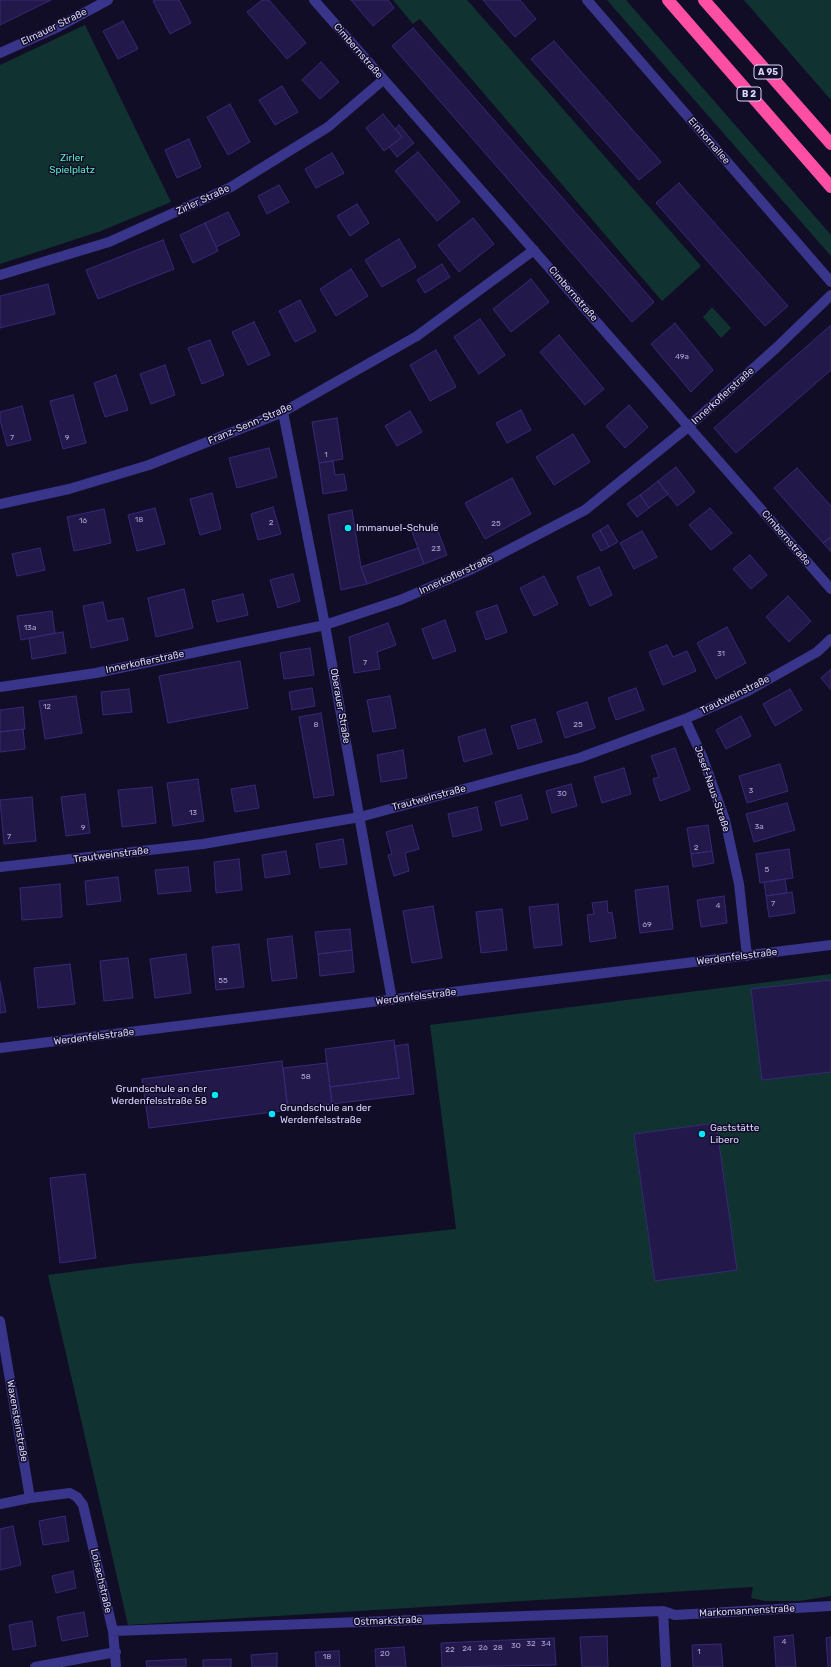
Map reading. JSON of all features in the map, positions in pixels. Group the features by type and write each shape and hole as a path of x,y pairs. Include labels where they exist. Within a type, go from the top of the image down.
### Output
{"highway":[{"name":"B 2","path":"668,0 831,187"},
{"name":"A 95","path":"704,0 831,144"}],"street":[{"name":"Elmauer Straße","path":"0,52 56,28 108,0"},
{"name":"Cimbernstraße","path":"314,0 831,589"},
{"name":"Einhornallee","path":"587,0 831,282"},
{"name":"Zirler Straße","path":"0,275 109,242 231,187 328,127 383,80"},
{"name":"Franz-Senn-Straße","path":"0,504 69,489 149,465 283,412 417,336 534,250"},
{"name":"Innerkoflerstraße","path":"0,687 96,673 325,625 400,600 463,573 585,510 688,427 775,349 831,295"},
{"name":"Oberauer Straße","path":"283,412 325,625 392,1000"},
{"name":"Trautweinstraße","path":"0,867 203,844 360,817 578,758 685,719 748,691 817,652 831,640"},
{"name":"Josef-Naus-Straße","path":"685,719 702,756 725,820 739,884 747,956"},
{"name":"Werdenfelsstraße","path":"0,1048 831,945"},
{"name":"Waxensteinstraße","path":"0,1321 30,1498"},
{"name":"Loisachstraße","path":"30,1498 70,1493 77,1497 83,1505 113,1631 116,1652 116,1667"},
{"path":"0,1504 30,1498"},
{"name":"Markomannenstraße","path":"663,1611 675,1615 831,1606"},
{"path":"663,1611 666,1667"},
{"name":"Ostmarkstraße","path":"113,1631 663,1611"},
{"path":"35,1667 116,1652"}],"green space":[{"path":"393,0 467,0 701,266 662,301 420,19 413,24"},
{"path":"607,0 626,0 831,235 831,256"},
{"path":"744,0 831,0 831,100"},
{"name":"Zirler Spielplatz","path":"85,25 171,202 101,231 0,264 0,65"},
{"path":"712,307 731,328 721,338 703,317"},
{"path":"831,974 831,1596 799,1601 765,1601 751,1598 753,1587 128,1625 48,1275 130,1264 456,1229 430,1025"}],"building":[{"path":"0,0 51,0 0,25"},
{"path":"179,0 191,23 170,34 153,1"},
{"path":"262,0 269,0 306,43 287,59 247,12"},
{"path":"351,0 388,0 394,8 373,26"},
{"path":"483,0 520,0 536,19 515,37"},
{"path":"123,21 138,49 118,59 103,31"},
{"path":"413,28 654,302 632,322 392,46"},
{"path":"554,41 661,162 639,180 531,59"},
{"path":"321,62 339,82 320,99 302,80"},
{"path":"282,86 298,112 275,125 259,100"},
{"path":"230,104 250,142 228,155 207,117"},
{"path":"383,114 402,137 384,151 366,128"},
{"path":"399,125 414,143 397,157 389,147 402,137 395,129"},
{"path":"189,139 201,167 177,178 165,150"},
{"path":"418,152 460,202 437,221 395,171"},
{"path":"332,153 344,173 316,188 305,169"},
{"path":"679,183 788,306 765,326 656,203"},
{"path":"279,185 289,202 267,214 258,196"},
{"path":"357,204 369,223 350,236 337,216"},
{"path":"228,212 240,235 216,247 205,223"},
{"path":"473,218 494,244 459,272 438,245"},
{"path":"205,223 218,251 193,263 180,235"},
{"path":"399,239 416,267 382,287 365,260"},
{"path":"163,240 174,269 98,299 86,270"},
{"path":"442,264 450,277 425,293 417,280"},
{"path":"351,269 368,296 336,316 320,289"},
{"path":"531,279 549,302 511,332 493,309"},
{"path":"48,284 55,314 0,328 0,296"},
{"path":"300,300 316,331 295,342 279,311"},
{"path":"480,319 505,355 479,374 454,337"},
{"path":"254,322 270,355 248,365 232,332"},
{"path":"675,323 713,370 691,392 651,344"},
{"path":"831,325 831,370 736,453 714,428"},
{"path":"559,335 604,389 585,405 540,352"},
{"path":"210,340 224,375 202,384 188,348"},
{"path":"436,350 456,387 430,401 410,365"},
{"path":"165,365 175,395 151,404 140,374"},
{"path":"116,375 128,410 105,417 94,383"},
{"path":"73,395 86,443 63,449 50,401"},
{"path":"629,405 648,427 625,448 606,426"},
{"path":"22,406 31,440 7,446 0,420 0,412"},
{"path":"521,410 531,430 507,443 496,423"},
{"path":"410,411 422,432 397,446 385,426"},
{"path":"337,418 343,459 319,463 312,422"},
{"path":"573,434 590,462 554,485 536,457"},
{"path":"269,448 277,477 237,488 229,458"},
{"path":"333,461 335,475 344,474 347,490 323,494 319,463"},
{"path":"676,467 695,492 677,506 658,481"},
{"path":"797,468 831,506 831,537 823,543 774,488"},
{"path":"512,478 531,514 485,539 465,503"},
{"path":"658,481 668,494 649,508 640,495"},
{"path":"212,493 221,529 200,535 190,499"},
{"path":"640,495 649,508 637,517 627,504"},
{"path":"273,507 281,534 258,540 251,514"},
{"path":"155,508 165,544 137,551 128,515"},
{"path":"710,508 732,533 711,550 689,525"},
{"path":"104,509 111,543 74,551 67,517"},
{"path":"352,510 361,567 367,584 341,590 328,515"},
{"path":"435,523 447,555 424,564 412,532"},
{"path":"608,525 618,542 609,547 600,530"},
{"path":"600,530 609,547 601,551 592,535"},
{"path":"642,531 657,557 634,569 620,543"},
{"path":"831,537 831,552 823,543"},
{"path":"40,548 45,570 17,576 12,554"},
{"path":"418,548 424,564 367,584 361,567"},
{"path":"750,555 767,575 751,589 733,569"},
{"path":"599,567 612,595 590,606 577,577"},
{"path":"293,574 300,601 278,608 270,580"},
{"path":"544,576 558,604 534,616 520,588"},
{"path":"184,589 193,628 156,637 148,598"},
{"path":"243,594 248,615 217,622 212,601"},
{"path":"788,596 811,621 789,642 766,617"},
{"path":"103,602 107,621 123,618 128,640 91,648 83,606"},
{"path":"497,605 507,632 486,640 476,612"},
{"path":"52,611 55,633 21,640 17,616"},
{"path":"445,620 456,651 433,659 422,629"},
{"path":"388,623 396,645 377,652 380,669 354,673 349,637"},
{"path":"727,627 746,663 716,679 697,643"},
{"path":"63,632 66,653 32,659 29,638"},
{"path":"667,645 673,657 687,651 696,671 663,685 649,652"},
{"path":"310,648 314,675 284,679 280,653"},
{"path":"240,661 248,708 168,723 159,676"},
{"path":"831,669 831,690 821,678"},
{"path":"312,688 315,706 292,710 289,692"},
{"path":"636,688 644,710 616,720 608,698"},
{"path":"129,689 132,712 103,715 101,692"},
{"path":"790,689 802,710 775,726 763,704"},
{"path":"76,696 82,733 45,739 39,701"},
{"path":"390,696 396,728 373,732 367,700"},
{"path":"587,702 595,728 565,738 557,712"},
{"path":"23,707 25,729 0,732 0,710"},
{"path":"321,713 334,795 314,798 299,717"},
{"path":"741,716 751,736 726,749 716,730"},
{"path":"535,719 542,742 518,749 511,726"},
{"path":"23,729 25,749 0,752 0,732"},
{"path":"485,729 492,754 464,762 458,737"},
{"path":"675,748 690,790 660,801 653,779 659,777 651,756"},
{"path":"403,750 407,778 381,782 377,755"},
{"path":"780,764 788,791 747,803 739,776"},
{"path":"624,768 631,794 602,803 594,777"},
{"path":"198,779 204,821 173,826 167,783"},
{"path":"571,784 577,806 552,813 546,791"},
{"path":"255,785 259,808 235,812 231,789"},
{"path":"152,787 156,823 122,827 118,790"},
{"path":"85,794 90,833 66,836 61,797"},
{"path":"521,795 528,819 501,826 495,802"},
{"path":"32,797 36,841 4,844 0,800"},
{"path":"787,803 795,830 754,842 746,814"},
{"path":"477,807 482,830 453,837 448,814"},
{"path":"412,825 419,849 405,853 409,871 394,876 388,855 392,854 386,832"},
{"path":"708,825 712,851 691,854 687,828"},
{"path":"343,839 347,864 320,868 316,844"},
{"path":"789,849 793,878 760,883 756,854"},
{"path":"286,851 290,874 265,878 262,855"},
{"path":"712,851 714,863 693,867 691,854"},
{"path":"239,859 242,890 216,893 214,862"},
{"path":"188,867 191,891 158,894 155,870"},
{"path":"118,877 121,901 87,905 85,881"},
{"path":"785,879 787,893 766,896 764,882"},
{"path":"60,884 62,917 22,920 20,888"},
{"path":"668,886 673,929 640,933 635,890"},
{"path":"792,892 795,913 769,917 766,896"},
{"path":"724,896 727,923 701,927 697,900"},
{"path":"607,901 608,913 612,912 616,938 590,942 587,915 594,914 592,903"},
{"path":"558,904 562,945 534,948 529,907"},
{"path":"433,906 442,958 412,963 403,911"},
{"path":"502,909 507,950 481,953 476,912"},
{"path":"350,929 352,950 318,954 315,932"},
{"path":"292,936 297,978 272,981 267,939"},
{"path":"239,944 244,987 216,990 212,947"},
{"path":"352,950 354,972 320,976 318,954"},
{"path":"186,954 191,993 155,998 150,959"},
{"path":"128,958 133,998 104,1001 100,961"},
{"path":"70,964 75,1004 38,1008 34,968"},
{"path":"831,980 831,1072 762,1080 751,989"},
{"path":"0,982 6,1012 0,1013"},
{"path":"394,1040 399,1078 330,1087 325,1049"},
{"path":"408,1044 414,1094 332,1104 330,1087 399,1078 395,1046"},
{"name":"Grundschule an der Werdenfelsstraße 58","path":"282,1061 288,1110 149,1128 142,1079"},
{"path":"327,1063 332,1104 288,1110 283,1068"},
{"path":"716,1123 737,1270 655,1281 634,1134"},
{"path":"85,1174 96,1258 60,1263 50,1178"},
{"path":"65,1516 69,1541 43,1545 39,1521"},
{"path":"13,1526 21,1565 0,1570 0,1529"},
{"path":"73,1571 76,1588 56,1593 52,1576"},
{"path":"84,1612 88,1636 62,1641 57,1617"},
{"path":"32,1621 36,1646 13,1650 9,1625"},
{"path":"793,1635 796,1667 776,1667 774,1637"},
{"path":"607,1636 608,1667 582,1667 580,1637"},
{"path":"831,1637 831,1667 828,1667 826,1638"},
{"path":"554,1638 556,1665 442,1667 441,1643"},
{"path":"721,1644 723,1667 693,1667 692,1645"},
{"path":"404,1647 406,1667 376,1667 375,1649"},
{"path":"339,1651 340,1667 316,1667 315,1652"},
{"path":"277,1653 277,1667 252,1667 251,1655"},
{"path":"186,1659 186,1667 147,1667 146,1661"},
{"path":"231,1659 231,1667 203,1667 203,1660"}],"place":[{"name":"Immanuel-Schule","path":"348,528"},
{"name":"Grundschule an der Werdenfelsstraße 58","path":"215,1095"},
{"name":"Grundschule an der Werdenfelsstraße","path":"272,1114"},
{"name":"Gaststätte Libero","path":"702,1134"}]}
